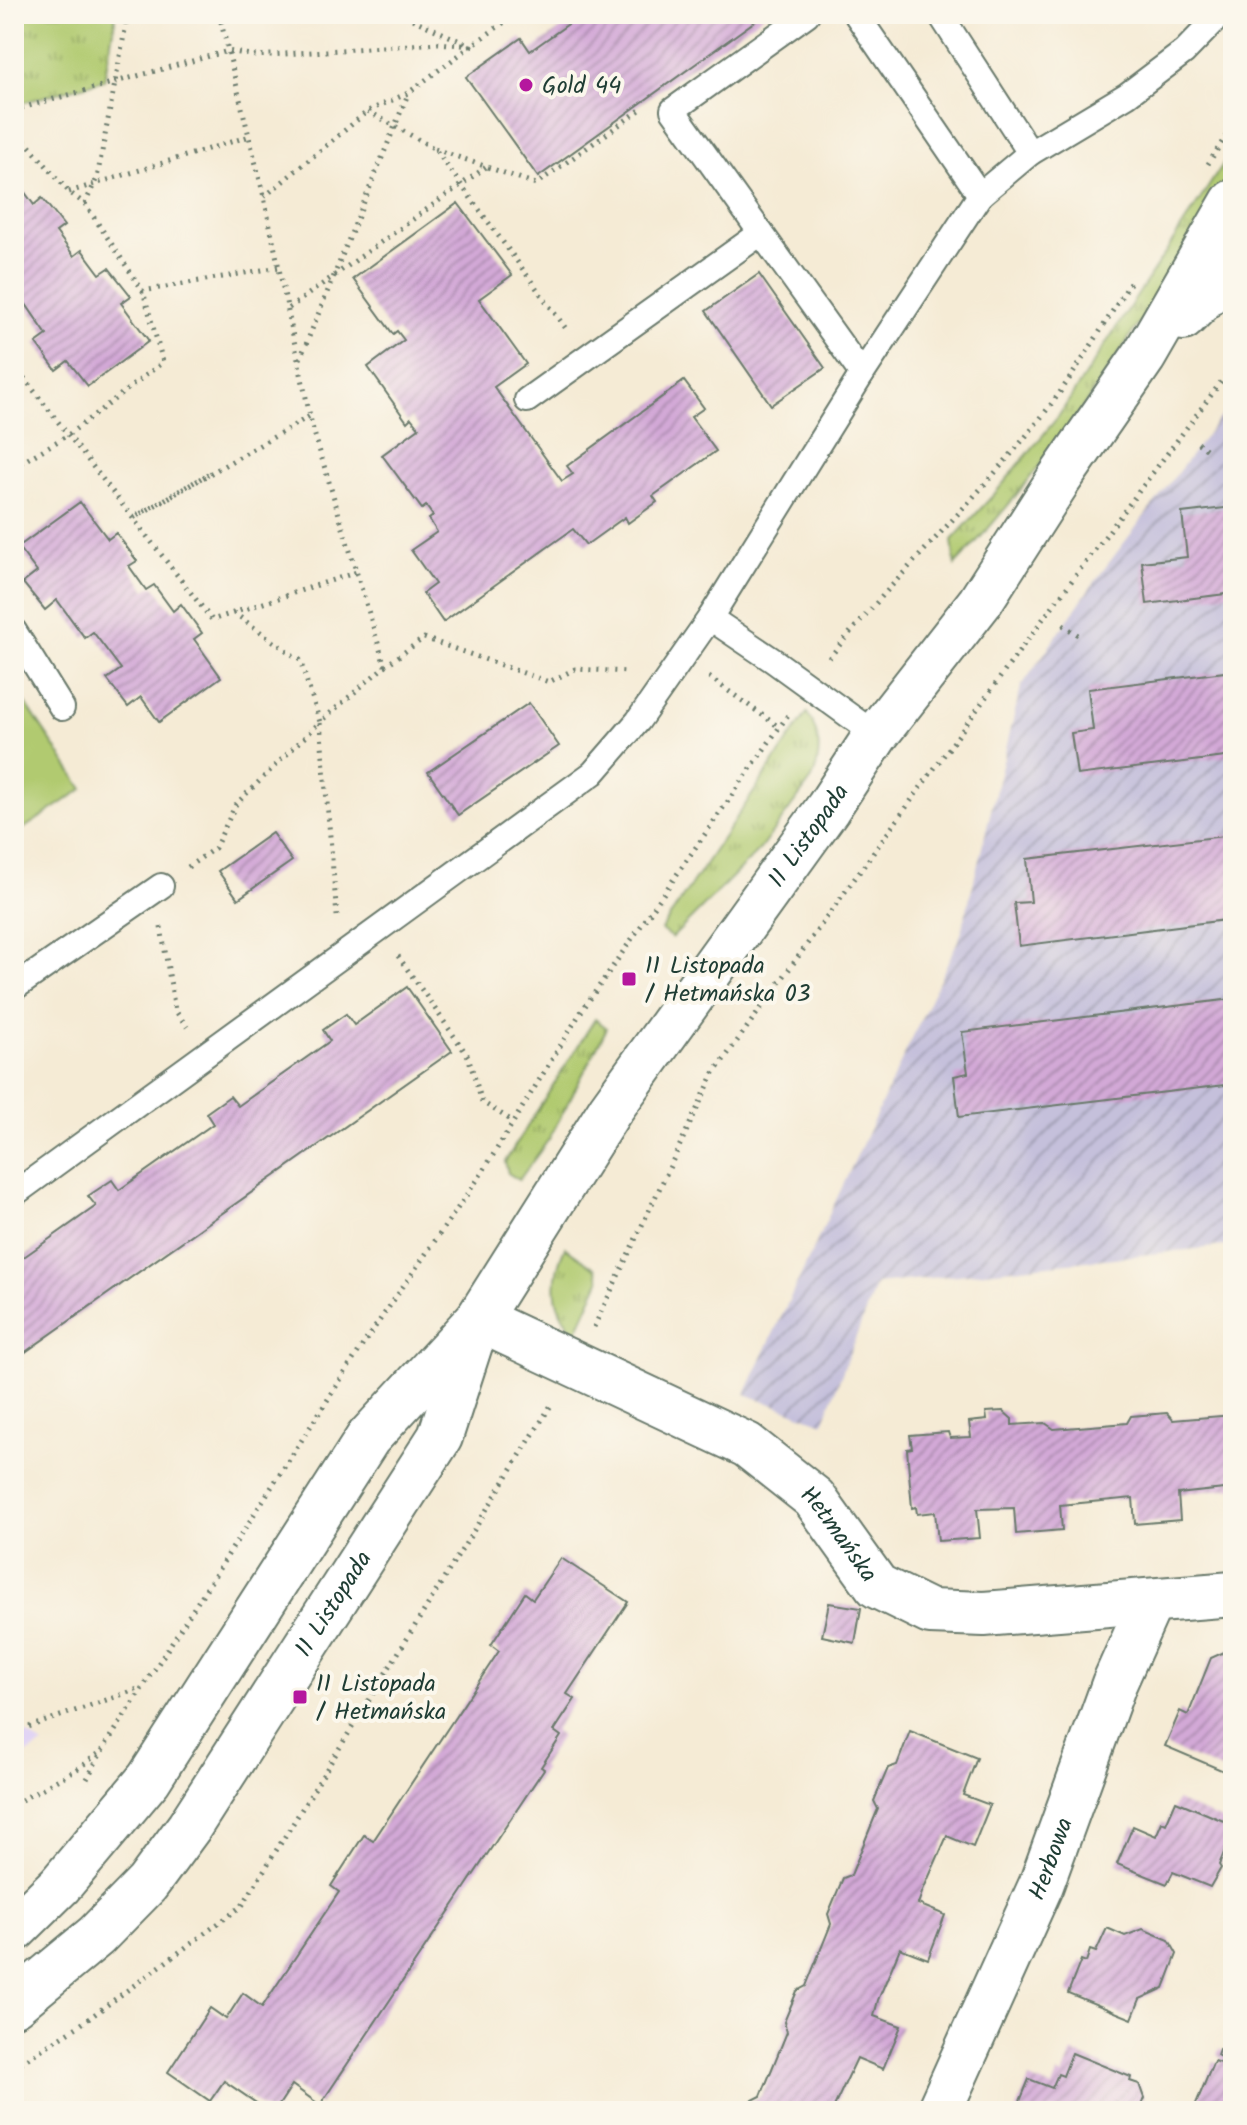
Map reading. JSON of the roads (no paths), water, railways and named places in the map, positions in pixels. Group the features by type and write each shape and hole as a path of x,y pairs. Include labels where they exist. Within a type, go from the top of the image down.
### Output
{"street":[{"name":"11 Listopada","path":"1144,356 1216,189"},
{"name":"11 Listopada","path":"14,1930 60,1885 149,1779 368,1438 478,1319 610,1110 819,821 876,735 980,602 1059,479 1144,356 1233,268"},
{"name":"11 Listopada","path":"14,2004 96,1936 147,1884 189,1827 440,1437 478,1319"},
{"name":"Hetmańska","path":"478,1319 747,1445 814,1498 877,1586 930,1612 984,1614 1233,1594"},
{"name":"Herbowa","path":"939,2111 1041,1885 1114,1684 1151,1601"}],"lane":[{"path":"807,14 673,110 862,374"},
{"path":"856,14 980,195"},
{"path":"940,14 1030,153"},
{"path":"14,1194 593,773 638,721 710,618 862,374 980,195 1030,153 1127,95 1184,52 1221,14"},
{"path":"527,400 761,233"},
{"path":"710,618 876,735"},
{"path":"14,631 62,708"},
{"path":"14,988 158,888"}],"place":[{"name":"Gold 44","path":"526,85"},
{"name":"11 Listopada / Hetmańska 03","path":"629,979"},
{"name":"11 Listopada / Hetmańska","path":"300,1697"}]}
